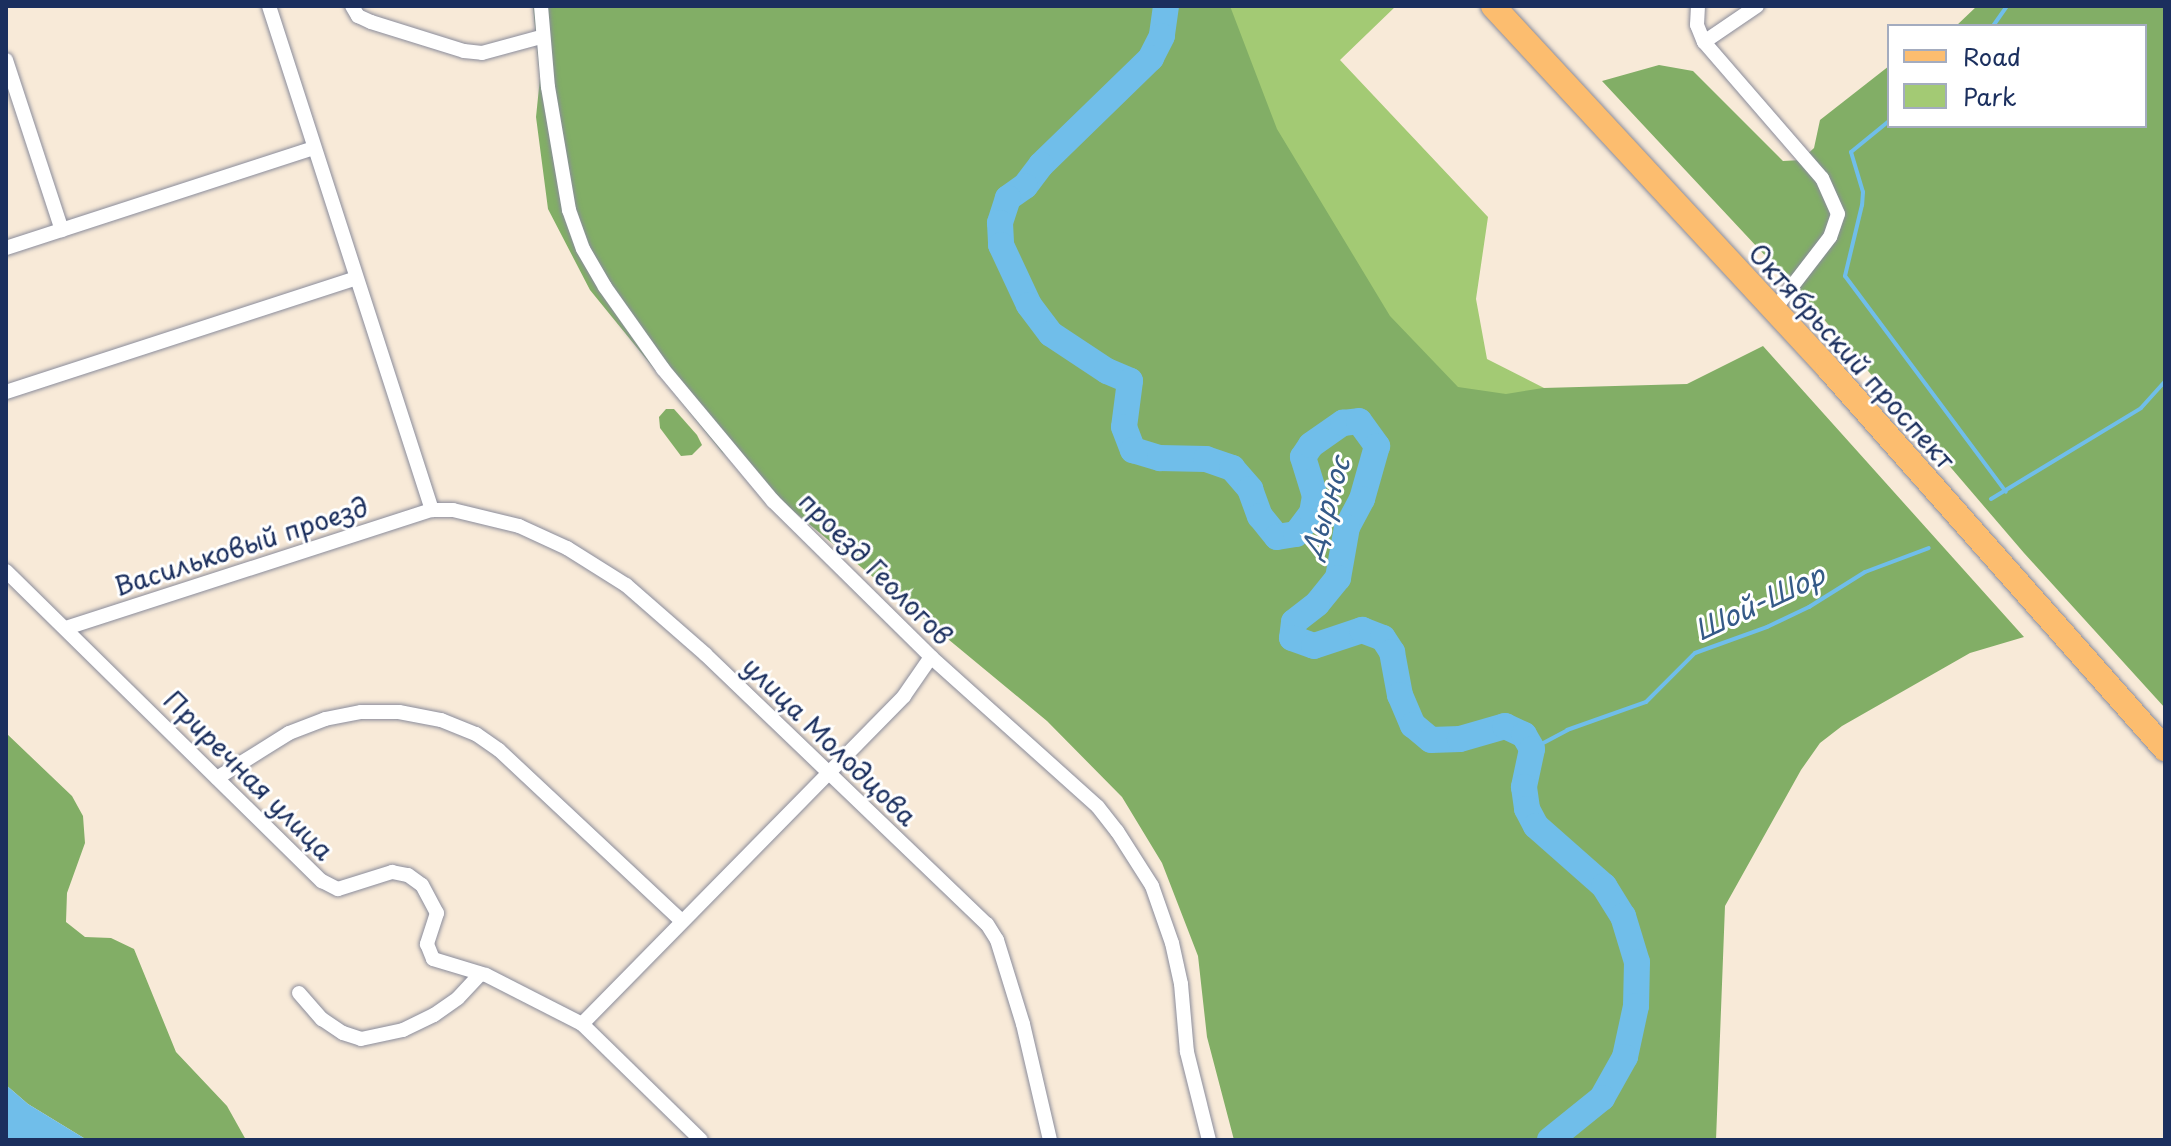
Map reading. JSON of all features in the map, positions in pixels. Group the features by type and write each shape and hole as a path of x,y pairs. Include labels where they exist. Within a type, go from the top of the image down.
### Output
{"main road":[{"name":"Октябрьский проспект","path":"1493,6 1839,380 2165,749"}],"street":[{"path":"269,6 432,510"},
{"path":"352,6 358,16 371,22 464,51 482,53 541,37"},
{"name":"проезд Геологов","path":"541,6 541,37 569,210 583,249 605,287 663,369 773,501 931,657 1098,807 1148,879 1177,964 1187,1052 1209,1140"},
{"path":"1698,6 1697,25 1704,42 1822,178 1838,214 1830,237 1773,311"},
{"path":"1704,42 1757,6"},
{"path":"6,60 62,230"},
{"path":"6,248 314,148"},
{"path":"6,392 356,278"},
{"name":"Васильковый проезд","path":"66,628 432,510"},
{"name":"улица Молодцова","path":"432,510 453,510 519,526 567,548 626,585 705,654 987,924 997,940 1023,1024 1050,1140"},
{"name":"Приречная улица","path":"6,571 322,881 338,889 392,872 408,875 422,885 437,913 427,944 433,959 480,974 582,1024 701,1140"},
{"path":"582,1024 904,696 931,657"},
{"path":"217,778 289,733 325,719 361,712 386,712 441,720 476,734 499,750 682,921"},
{"path":"299,993 322,1019 343,1033 361,1039 403,1030 434,1015 458,998 480,974"}],"green space":[{"path":"533,6 1230,6 1277,129 1390,316 1458,387 1506,394 1543,388 1687,384 1763,346 2024,637 1970,653 1842,726 1820,743 1801,770 1725,906 1716,1140 1234,1140 1207,1037 1198,956 1162,863 1122,797 1047,721 722,452 590,290 548,209 536,117 540,78"},
{"path":"1226,6 1396,6 1340,60 1488,217 1476,299 1487,359 1548,390 1507,398 1457,391 1387,318 1274,131"},
{"path":"1977,6 2165,6 2165,708 2024,553 1815,309 1602,81 1659,65 1693,71 1783,161 1801,160 1814,148 1820,120 1887,68 1887,128 2147,128 2147,24 1958,24"},
{"path":"666,409 674,409 697,435 702,445 692,455 681,456 660,428 659,417"},
{"path":"6,733 72,796 83,816 85,843 67,893 66,922 85,937 111,938 134,949 176,1052 227,1106 246,1140 87,1140 28,1104 6,1085"}],"water":[{"path":"6,1085 28,1104 87,1140 6,1140"}],"waterway":[{"name":"Дырнос","path":"1166,6 1162,36 1151,58 1041,165 1025,186 1008,198 1000,223 1001,245 1029,305 1051,334 1107,371 1130,381 1124,427 1133,450 1160,458 1206,459 1232,468 1250,489 1260,516 1277,537 1296,534 1312,513 1315,496 1303,457 1311,445 1343,423 1359,421 1377,446 1362,499 1347,527 1338,578 1317,604 1294,622 1292,638 1314,646 1362,630 1383,638 1392,652 1400,695 1413,725 1431,740 1460,739 1505,726 1524,735 1532,749 1524,787 1527,809 1536,826 1604,886 1623,916 1637,962 1636,1006 1625,1057 1602,1098 1550,1140"},
{"path":"1994,24 2007,6"},
{"path":"1887,123 1851,152 1863,192 1845,276 2006,492"},
{"name":"Шой-Шор","path":"1991,499 2141,408 2165,381"},
{"name":"Шой-Шор","path":"1532,749 1567,730 1646,702 1695,653 1767,627 1809,607 1865,572 1929,548"}]}
